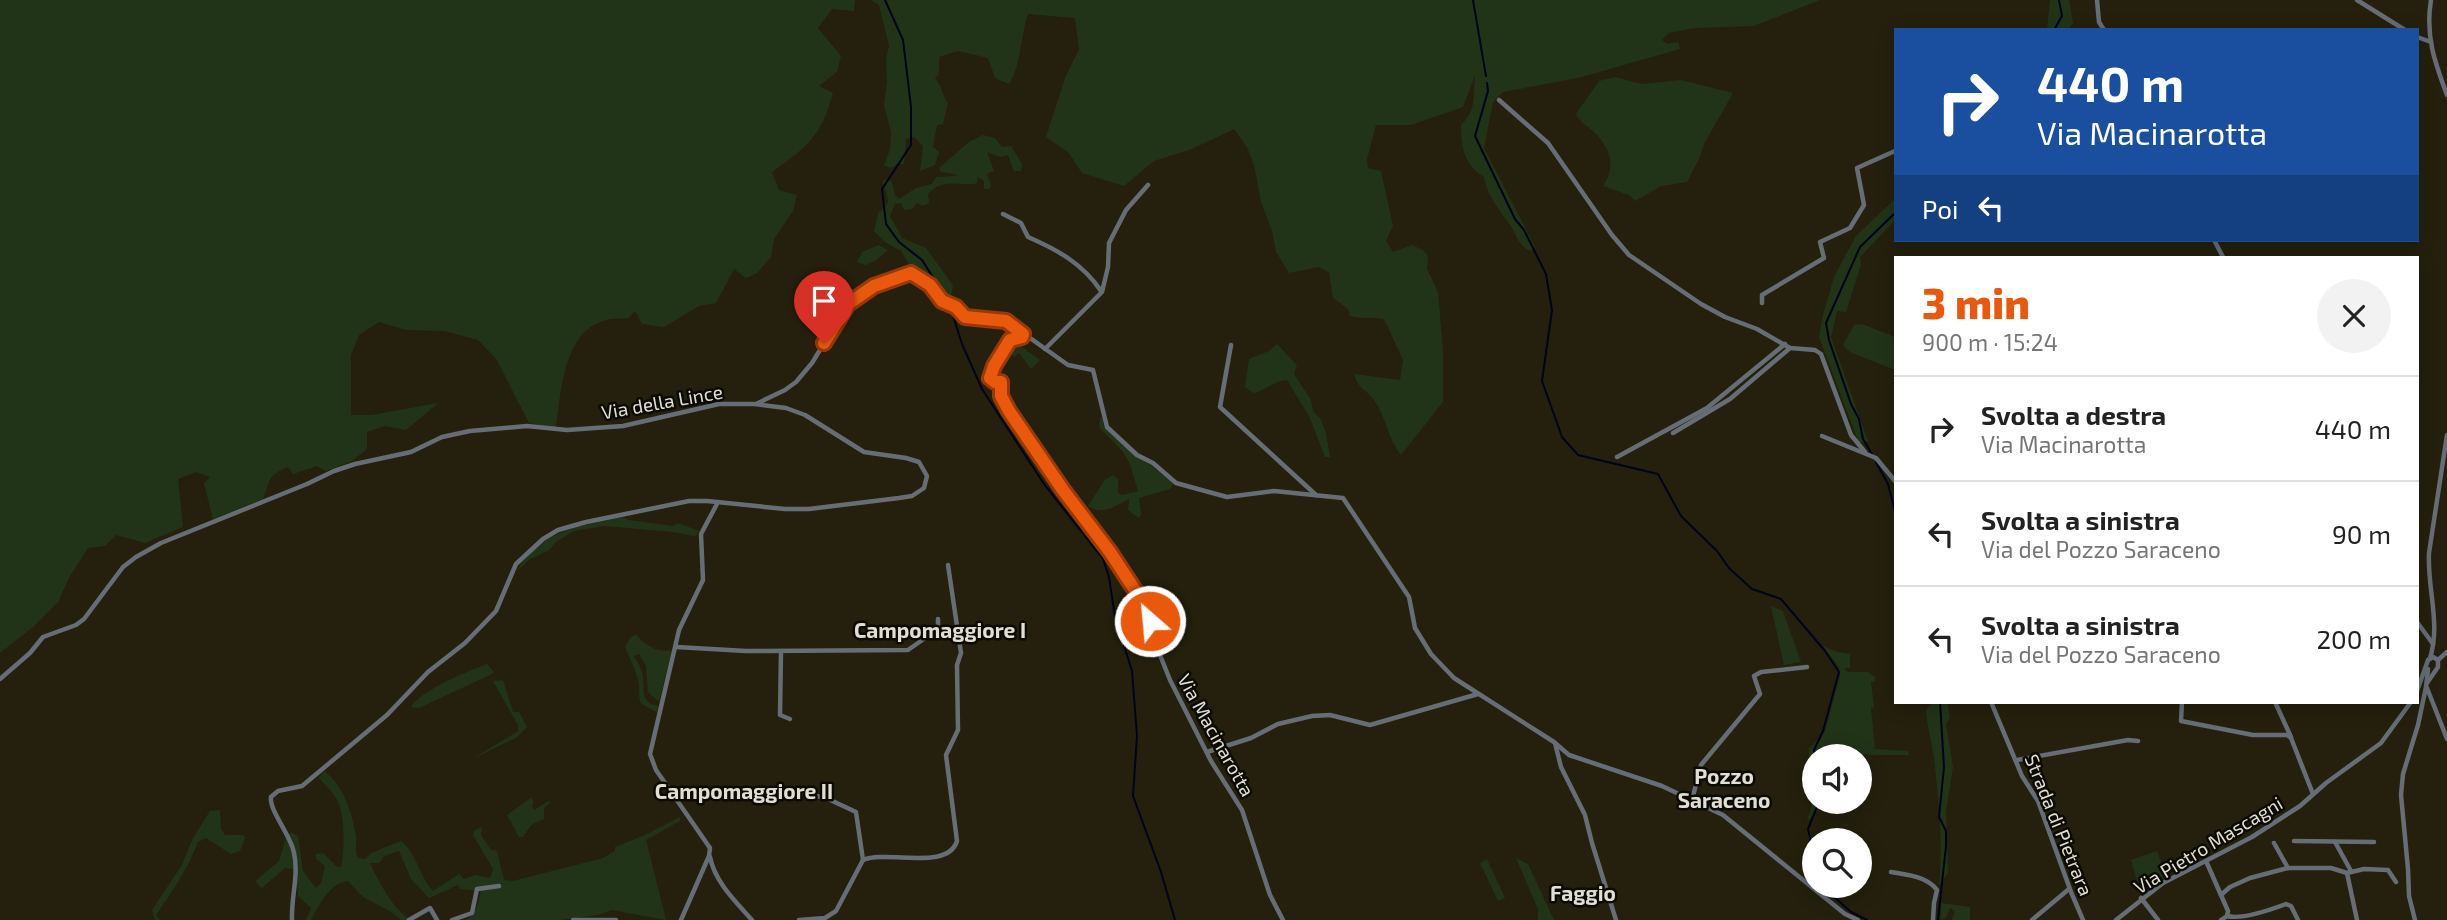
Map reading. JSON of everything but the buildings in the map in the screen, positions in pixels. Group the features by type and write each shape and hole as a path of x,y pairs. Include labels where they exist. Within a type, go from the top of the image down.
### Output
{"street":[{"path":"2097,0 2099,22 2103,28"},
{"path":"2357,0 2402,28"},
{"path":"2431,0 2429,22 2433,57 2447,95"},
{"path":"2419,38 2431,42"},
{"path":"1499,100 1548,143 1612,235 1629,254 1701,304 1787,346 1815,350 1821,354 1851,435 1865,453"},
{"path":"1762,303 1762,295 1825,258 1820,242 1850,228 1864,205 1857,169 1894,151"},
{"path":"1045,349 1102,292 1108,267 1109,243 1126,210 1148,185"},
{"path":"1003,214 1021,223 1028,237 1052,247 1089,273 1102,292"},
{"path":"755,404 794,385 812,363 848,304 874,286 911,273 930,285 942,301 956,307 965,317 1006,321 1068,365 1094,370 1107,427 1137,455 1153,463 1176,483 1227,496 1273,491 1343,498 1409,597 1415,628 1431,654 1454,678 1554,742 1569,755 1662,786 1723,815 1845,914 1858,920"},
{"name":"Via Macinarotta","path":"1023,334 1022,337 1010,340 990,378 1001,382 1001,396 1009,411 1146,607 1154,640 1166,671 1207,752 1242,810 1270,895 1283,920"},
{"path":"1231,345 1220,407 1317,495"},
{"path":"1673,433 1730,398 1787,346"},
{"path":"1617,457 1707,408 1787,346"},
{"name":"Via della Lince","path":"0,679 30,653 43,637 76,625 84,619 123,567 161,543 334,471 411,452 442,437 504,427 527,426 556,430 623,426 719,404 755,404 786,408 806,415 864,452 906,458 919,462 925,470 928,480 921,491 912,496 809,509 689,501 586,522 558,530 542,539 516,564 496,611 465,643 428,672 387,715 302,786 274,793 271,807 288,832 294,853 296,876 291,906 292,920"},
{"path":"2419,688 2438,667 2435,659 2428,569 2447,435"},
{"path":"1822,436 1876,458 1894,480"},
{"path":"681,920 710,848 656,770 650,754 680,630 703,580 701,534 718,502"},
{"path":"863,860 877,856 915,858 946,855 957,841 946,755 958,730 957,665 961,653 948,565"},
{"path":"676,648 908,650 938,629 938,619"},
{"path":"2419,625 2434,646"},
{"path":"781,651 780,715 790,719"},
{"path":"2413,919 2401,795 2403,774 2428,676 2435,659 2447,652"},
{"path":"1692,800 1701,765 1760,694 1754,676 1761,672 1807,667"},
{"path":"2428,676 2447,739"},
{"path":"1207,752 1251,738 1278,724 1312,716 1330,715 1370,725 1479,694"},
{"name":"Strada di Pietrara","path":"1992,704 2022,776 2038,801 2069,889 2083,920"},
{"path":"2182,704 2181,720 2253,735 2287,735 2291,738"},
{"path":"2276,704 2314,794"},
{"name":"Via Pietro Mascagni","path":"2116,920 2163,883 2252,836 2300,806 2381,743 2410,704"},
{"path":"2017,760 2128,740 2138,741"},
{"path":"1554,742 1561,767 1585,816 1591,844 1616,920"},
{"path":"792,791 826,798 856,812 863,860 832,916 799,920"},
{"path":"2294,841 2374,842"},
{"path":"2335,842 2349,872 2357,920"},
{"path":"2274,843 2288,868"},
{"path":"709,856 713,871 720,882 752,920"},
{"path":"2206,861 2228,911 2227,916"},
{"path":"2221,895 2230,887 2250,878 2288,868 2331,868 2349,872 2364,869 2388,870 2396,882"},
{"path":"1891,873 1925,880 1934,886 1937,890 1933,920"},
{"path":"452,920 471,913 477,889 499,886"},
{"path":"2032,920 2069,889"},
{"path":"2141,898 2158,920"},
{"path":"2227,916 2239,920 2286,904 2291,905 2298,920"},
{"path":"409,920 430,908 437,920"},
{"path":"2221,920 2227,916"},
{"path":"573,920 616,920"}],"green space":[{"path":"0,0 855,0 854,11 832,9 818,28 841,56 837,72 819,86 833,93 818,130 804,147 772,172 779,190 797,195 793,211 774,239 771,257 757,273 746,278 734,269 716,303 699,306 664,327 642,324 635,311 628,318 608,319 592,326 581,337 567,365 556,428 529,423 497,360 478,340 445,331 406,330 379,322 359,335 351,355 351,415 372,415 438,403 406,430 385,426 367,432 367,449 352,461 326,471 317,466 293,474 288,467 281,470 271,479 263,499 213,519 204,483 210,477 196,472 178,479 183,527 145,543 116,535 105,546 88,548 70,576 58,602 33,627 0,653"},
{"path":"871,0 1820,0 1754,26 1694,28 1669,33 1662,40 1667,44 1678,42 1680,49 1578,78 1503,92 1493,102 1484,148 1535,247 1531,251 1519,241 1491,197 1484,177 1472,167 1465,155 1461,125 1472,108 1475,75 1463,107 1411,125 1376,125 1367,159 1368,168 1381,171 1393,226 1386,241 1393,252 1412,245 1423,250 1428,256 1427,269 1438,292 1443,350 1443,402 1401,455 1378,407 1354,374 1400,380 1403,360 1384,319 1350,316 1348,309 1333,298 1329,272 1319,267 1289,273 1276,252 1272,231 1261,202 1254,165 1247,147 1234,129 1192,149 1154,161 1124,186 1082,173 1069,153 1046,137 1065,78 1079,49 1075,18 1028,14 1016,67 1009,84 995,78 988,58 958,51 939,57 939,74 935,78 948,103 943,124 937,125 933,147 939,152 935,165 920,171 923,146 914,137 906,139 904,164 891,168 884,166 890,149 891,132 884,105 889,46 879,5"},
{"path":"2050,0 2069,0 2073,23 2069,28 2047,28"},
{"path":"1615,77 1642,84 1681,80 1733,93 1704,144 1687,182 1661,186 1635,201 1629,195 1603,186 1610,172 1608,152 1601,140 1576,114 1599,81"},
{"path":"983,135 995,138 1002,147 1011,146 1022,164 1021,171 1014,171 1008,155 1000,157 987,152 994,171 987,174 991,185 989,189 984,189 984,181 978,177 977,183 940,185 928,194 929,203 923,206 917,203 912,209 904,210 901,203 895,204 890,216 902,238 926,248 953,285 951,295 943,298 912,269 901,251 885,242 874,231 878,213 888,202 883,181 887,179 892,182 895,195 899,199 916,188 932,184 936,177 957,176 941,172 939,168 969,142"},
{"path":"1894,200 1894,221 1860,257 1861,264 1846,312 1837,311 1831,337 1868,441 1859,443 1819,337 1834,277 1856,236"},
{"path":"879,245 888,250 875,261 865,265 857,262 862,252"},
{"path":"1862,324 1894,337 1894,370 1850,352 1843,345 1854,325"},
{"path":"1014,341 1023,343 1021,346 1040,360 1031,369 1019,353 1014,357 1007,350"},
{"path":"1277,344 1297,365 1294,374 1311,400 1313,411 1320,418 1330,457 1325,457 1309,416 1287,380 1253,393 1245,387 1249,359 1269,351"},
{"path":"1102,417 1104,426 1173,484 1170,489 1139,498 1139,518 1128,510 1129,499 1105,510 1088,506 1104,481 1113,475 1118,479 1118,493 1122,495 1138,491 1130,464 1123,452 1099,427"},
{"path":"621,516 629,520 673,526 678,523 699,531 695,536 604,526 574,531 556,542 549,550 529,560 517,571 536,547 562,532"},
{"path":"1771,606 1783,611 1801,662 1784,665"},
{"path":"636,634 651,647 670,650 671,653 659,702 648,692 646,666 639,654 634,656 642,673 646,699 658,706 657,712 641,703 637,676 625,647"},
{"path":"1823,646 1850,654 1850,668 1844,668 1848,672 1868,672 1875,677 1875,681 1871,682 1874,707 1871,708 1875,749 1908,751 1909,755 1872,755 1872,744 1814,744 1825,732 1840,675 1839,667"},
{"path":"487,664 494,672 490,675 419,708 411,707 434,688"},
{"path":"503,680 513,712 519,712 527,727 516,738 474,758 518,731 518,725 493,681"},
{"path":"1932,704 1947,704 1950,717 1946,725 1953,767 1946,811 1948,873 1939,885 1939,806 1926,710"},
{"path":"324,771 337,784 346,800 356,836 358,858 365,859 371,853 401,841 411,852 433,891 459,874 464,879 475,875 490,878 493,869 473,835 475,830 482,827 481,835 491,850 497,851 504,880 513,881 603,858 615,851 615,847 680,817 680,821 646,840 666,920 612,910 598,915 560,920 465,920 475,912 481,891 460,889 458,885 429,898 411,879 399,851 384,856 379,863 370,863 392,903 411,920 401,920 389,910 365,898 348,881 331,890 311,920 306,920 311,908 298,896 292,869 285,868 262,888 255,881 279,861 286,838 291,832 298,836 303,871 316,888 321,883 325,866 316,859 316,854 323,853 337,867 341,867 344,843 342,814 335,797 319,778"},
{"path":"531,798 534,810 552,801 544,808 544,819 531,825 523,837 519,837 507,815"},
{"path":"220,810 221,829 225,835 243,835 245,838 240,851 231,854 206,838 198,842 185,870 156,915 160,920 155,920 152,910 182,865 193,838 210,811"},
{"path":"2157,851 2166,877 2141,894 2131,860"},
{"path":"1516,858 1528,864 1554,920 1538,920 1538,909"},
{"path":"1487,859 1505,898 1498,901 1480,863"},
{"path":"1941,903 1970,907 1970,920 1952,920 1955,911 1950,908 1946,918 1941,920"}],"waterway":[{"path":"885,0 903,40 911,107 911,145 882,189 886,224 899,242 922,260 948,301"},
{"path":"1473,0 1486,76"},
{"path":"2055,28 2062,16 2059,0"},
{"path":"1487,83 1488,91 1475,136 1515,219 1524,230 1546,274 1552,310 1542,381 1562,437 1578,455 1658,474 1681,516 1717,551 1729,568 1752,589 1781,599 1825,651 1839,672 1817,744"},
{"path":"1872,454 1863,439 1859,419 1851,404 1829,340 1826,323 1860,247 1894,214"},
{"path":"950,306 962,344 982,389 1044,484 1103,559 1109,577 1115,617 1132,671 1137,736 1133,796 1161,872 1175,920"},
{"path":"1876,462 1888,484 1894,507"},
{"path":"1938,920 1946,846 1946,831 1939,817 1944,767 1940,704"},
{"path":"1808,828 1814,814"},
{"path":"1835,898 1851,912 1867,920"}],"district":[{"name":"Campomaggiore I","path":"940,631"},
{"name":"Pozzo Saraceno","path":"1724,789"},
{"name":"Campomaggiore II","path":"744,792"},
{"name":"Faggio","path":"1583,894"}],"route":[{"path":"824,343 848,304 874,286 911,273 930,285 942,301 956,307 965,317 1006,321 1023,334 1022,337 1010,340 990,378 992,381 1001,382 1001,396 1009,411 1063,490 1110,552 1146,607 1150,621"}]}
